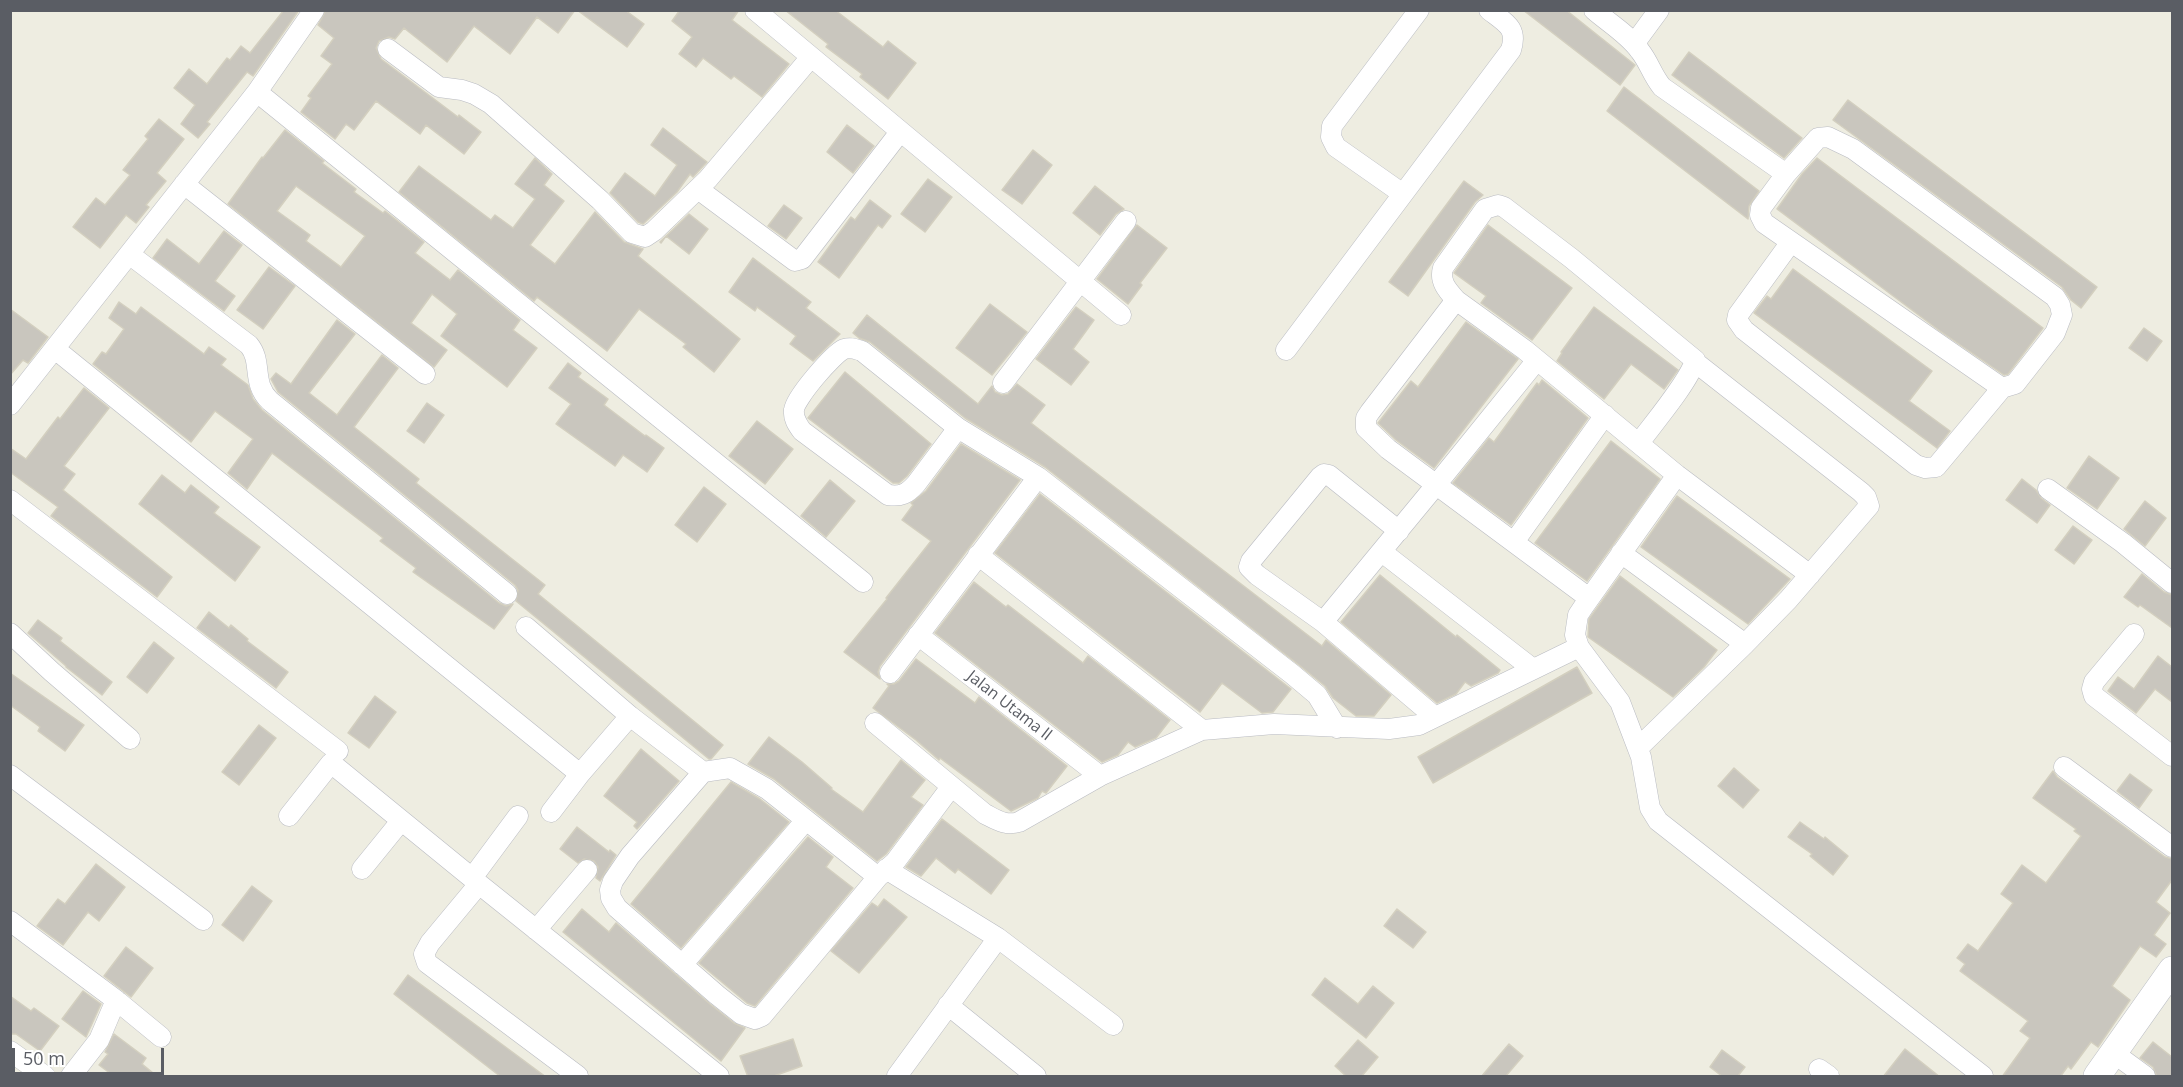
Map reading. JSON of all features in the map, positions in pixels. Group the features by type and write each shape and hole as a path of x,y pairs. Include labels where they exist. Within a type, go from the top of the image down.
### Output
{"street":[{"path":"10,405 257,92 314,10"},
{"path":"755,10 1121,315"},
{"path":"1403,194 1336,147 1331,137 1332,126 1419,10"},
{"path":"1286,350 1511,50 1514,40 1513,33 1509,26 1489,10"},
{"path":"1594,10 1634,44 1662,87 1786,174"},
{"path":"1634,44 1659,10"},
{"path":"388,49 439,87 468,92 490,104 600,200 632,233 640,237 650,235 698,189 757,123 811,57"},
{"path":"257,92 863,582"},
{"path":"698,189 795,261 802,259 900,132"},
{"path":"1791,242 1738,315 1737,320 1744,330 1916,465 1925,468 1936,467 2002,388 2014,384 2055,333 2061,315 2060,305 2055,297 1853,149 1835,139 1818,138 1786,174 1761,208 1760,215 1764,223 2002,388"},
{"path":"184,184 425,374"},
{"path":"1638,748 1745,644 1810,575 1869,506 1866,497 1695,362 1693,357 1580,265 1501,205 1485,209 1441,274 1443,283 1456,300 1536,360 1677,475 1810,575"},
{"path":"1003,383 1126,221"},
{"path":"129,254 249,345 254,351 258,386 262,393 507,594"},
{"path":"1456,300 1370,412 1365,424 1372,436 1589,598"},
{"path":"958,428 916,484 909,492 899,497 888,495 802,430 794,417 794,407 802,392 839,352 851,348 862,351 958,428 1038,477 1317,695 1337,728"},
{"path":"55,349 580,774"},
{"path":"1323,622 1437,486 1536,360"},
{"path":"1639,443 1695,362"},
{"path":"1514,542 1605,415"},
{"path":"1399,531 1329,475 1324,474 1251,561 1249,567 1323,622 1435,717"},
{"path":"1677,475 1578,615 1575,635 1579,647 1620,702 1641,757 1650,808 1658,821 1983,1077"},
{"path":"890,673 1038,477"},
{"path":"2048,489 2123,543 2172,583"},
{"path":"10,500 338,751"},
{"path":"1382,552 1533,669"},
{"path":"1622,553 1745,644"},
{"path":"978,555 1202,730"},
{"path":"526,627 630,716 704,772"},
{"path":"10,633 130,739"},
{"path":"2134,634 2094,682 2092,689 2094,696 2172,756"},
{"name":"Jalan Utama ll","path":"918,635 1100,776"},
{"path":"875,723 985,814 1003,823 1011,824 1019,822 1100,776 1202,730 1274,724 1389,729 1419,725 1579,647"},
{"path":"551,812 630,716"},
{"path":"289,816 331,763 719,1077"},
{"path":"2064,767 2172,848"},
{"path":"951,787 902,853 882,873 762,1016 755,1019 741,1014 682,965 617,908 611,898 612,881 630,856 704,772 730,768 767,789 806,820 882,873 998,938 1113,1025"},
{"path":"10,775 203,920"},
{"path":"518,816 475,881 429,943 424,954 427,963 578,1077"},
{"path":"682,965 806,820"},
{"path":"362,869 401,821"},
{"path":"536,930 587,870"},
{"path":"10,921 116,1000 161,1037"},
{"path":"897,1077 998,938"},
{"path":"2097,1077 2172,970"},
{"path":"71,1077 99,1040 116,1000"},
{"path":"948,1005 1036,1077"},
{"path":"10,1051 45,1077"},
{"path":"2115,1054 2145,1077"}],"building":[{"path":"284,10 299,10 253,76 247,72 207,122 210,124 198,138 181,124 195,105 174,88 189,69 207,84 227,58 230,60 241,46 250,53"},
{"path":"326,10 575,10 558,33 537,17 510,54 474,26 447,62 404,28 395,39 389,37 379,41 376,48 381,59 481,132 464,154 426,125 420,134 376,101 354,130 346,124 335,139 301,112 311,98 308,96 332,64 321,56 334,38 318,25"},
{"path":"577,10 625,10 644,24 627,47"},
{"path":"680,10 739,10 732,20 789,64 762,97 734,76 731,79 703,58 696,67 679,54 692,37 672,21"},
{"path":"785,10 835,10 883,47 888,41 916,63 888,99 860,77 862,74 826,47 828,44"},
{"path":"1523,10 1566,10 1635,65 1620,85"},
{"path":"1689,52 1802,138 1784,158 1672,75"},
{"path":"1624,87 1759,191 1749,206 1748,219 1607,111"},
{"path":"1848,100 2097,287 2081,308 2071,300 2062,287 1833,120"},
{"path":"159,119 184,139 157,173 166,181 146,205 149,207 136,223 126,215 100,248 73,227 96,198 105,205 130,175 123,170 148,139 145,136"},
{"path":"847,125 874,146 853,173 827,152"},
{"path":"663,128 707,162 693,177 690,174 677,192 643,224 638,222 610,193 625,173 655,196 677,165 651,145"},
{"path":"285,130 356,189 354,192 383,213 385,211 424,242 415,253 450,280 458,270 520,320 513,330 537,348 507,387 441,336 457,314 432,294 411,323 447,350 434,367 228,204","holes":["296,186 365,236 341,267 306,241 310,235 277,211"]},
{"path":"1033,150 1052,165 1022,204 1002,190"},
{"path":"535,158 552,174 544,185 564,201 530,245 555,264 595,212 624,242 643,249 638,256 740,339 714,372 683,347 686,344 639,309 607,351 537,297 534,301 399,192 419,166 491,220 495,215 513,228 535,199 515,184"},
{"path":"1817,158 2043,328 2008,374 2004,375 1940,331 1777,209 1802,174"},
{"path":"928,179 952,197 925,232 901,214"},
{"path":"1464,181 1483,195 1475,202 1408,296 1389,282"},
{"path":"1095,186 1124,209 1116,214 1100,235 1073,213"},
{"path":"870,200 891,216 882,228 878,225 839,278 818,262 851,217 855,220"},
{"path":"784,205 802,218 786,239 768,226"},
{"path":"689,214 708,229 689,254 666,236"},
{"path":"1137,225 1167,248 1140,283 1142,285 1128,304 1097,279"},
{"path":"1488,225 1572,288 1532,340 1481,303 1486,296 1454,273"},
{"path":"224,231 242,245 215,281 235,296 224,311 153,258 167,239 199,264"},
{"path":"753,258 811,302 806,308 840,334 813,361 790,344 796,336 757,307 755,311 729,292"},
{"path":"269,267 295,286 263,329 237,310"},
{"path":"1793,269 1932,371 1909,401 1950,431 1937,448 1754,313 1767,296 1771,299"},
{"path":"119,302 136,314 141,307 204,354 209,347 226,359 221,365 248,385 253,399 262,410 499,603 506,606 513,604 494,629 413,572 416,568 380,541 383,538 272,453 247,489 228,473 253,439 215,411 191,442 93,364 102,352 106,354 124,329 109,318"},
{"path":"990,304 1027,332 992,375 956,348"},
{"path":"1076,307 1094,320 1073,349 1089,362 1071,385 1036,359"},
{"path":"1594,307 1678,370 1664,389 1631,364 1604,399 1557,361"},
{"path":"10,309 48,337 28,363 23,360 10,375"},
{"path":"867,315 978,404 992,386 995,392 1002,395 1008,394 1017,384 1045,405 1031,423 1322,646 1326,640 1391,695 1374,716 1356,716 1333,698 1325,686 1299,665 1045,467 965,418 870,342 859,338 853,333"},
{"path":"337,320 355,334 309,393 337,415 382,355 398,368 354,427 419,479 416,483 545,585 538,594 723,745 711,759 516,601 518,590 515,585 278,392 271,379 276,373 291,384"},
{"path":"1466,322 1518,359 1434,468 1396,440 1378,423 1411,381 1418,387"},
{"path":"2144,328 2162,341 2147,361 2129,348"},
{"path":"568,363 581,373 578,377 608,399 604,405 664,448 647,472 623,455 615,466 556,424 571,404 549,388"},
{"path":"845,372 931,444 899,483 893,483 808,418"},
{"path":"1542,380 1588,418 1511,525 1453,483 1489,438 1494,442 1537,383 1539,385"},
{"path":"84,388 109,408 64,466 75,474 63,490 172,577 157,597 51,516 58,507 10,472 10,448 26,459"},
{"path":"427,403 444,415 424,443 407,431"},
{"path":"757,421 793,449 765,484 729,456"},
{"path":"1611,441 1660,479 1587,581 1535,543"},
{"path":"961,444 1020,480 880,666 878,672 880,679 844,652 931,541 902,520 913,505 911,503 926,491"},
{"path":"2089,456 2119,478 2097,509 2067,488"},
{"path":"162,475 185,493 191,485 219,507 214,513 260,547 235,581 139,504"},
{"path":"2022,479 2050,505 2037,523 2006,500"},
{"path":"830,480 855,501 826,537 801,516"},
{"path":"704,487 726,504 697,542 675,525"},
{"path":"1040,494 1291,689 1273,712 1262,713 1222,683 1200,712 995,553"},
{"path":"1677,496 1790,579 1748,624 1641,547"},
{"path":"2145,501 2166,518 2145,546 2124,529"},
{"path":"2073,526 2092,540 2074,564 2055,550"},
{"path":"2142,574 2164,592 2172,595 2172,628 2140,605 2138,607 2124,597"},
{"path":"1380,575 1500,670 1498,673 1471,686 1465,682 1456,694 1437,703 1341,622"},
{"path":"1620,576 1717,650 1704,667 1673,697 1588,637 1589,619"},
{"path":"974,582 1006,607 1008,605 1083,663 1088,656 1170,720 1156,738 1135,747 1128,742 1118,755 1102,762 935,633"},
{"path":"209,612 229,628 231,625 248,639 247,641 288,672 276,688 197,628"},
{"path":"38,620 62,638 60,641 112,682 102,695 28,633"},
{"path":"154,642 174,658 147,693 127,677"},
{"path":"2158,656 2172,667 2172,702 2155,689 2136,713 2108,691 2118,677 2134,689"},
{"path":"916,659 975,703 979,697 1067,766 1046,793 1042,791 1038,798 1011,811 940,758 939,760 873,708 889,686 887,684 899,681"},
{"path":"1577,667 1592,693 1433,783 1418,757"},
{"path":"10,673 84,725 65,751 38,731 40,727 10,705"},
{"path":"375,696 396,712 369,748 348,733"},
{"path":"259,725 276,738 239,785 222,772"},
{"path":"769,737 802,762 831,789 863,812 901,760 925,780 911,797 923,805 886,854 877,861 774,779 748,764"},
{"path":"641,749 679,781 637,829 634,826 637,822 604,796"},
{"path":"1734,768 1759,790 1743,808 1718,786"},
{"path":"2053,771 2057,777 2165,857 2172,859 2172,880 2156,902 2170,913 2154,935 2166,944 2156,957 2140,946 2112,986 2130,1000 2098,1047 2091,1042 2071,1069 2068,1066 2060,1077 2002,1077 2030,1038 2020,1031 2028,1021 1960,971 1965,964 1957,958 1968,944 1978,951 2013,903 2001,894 2022,865 2046,883 2081,836 2074,831 2076,829 2033,798"},
{"path":"2130,774 2152,790 2139,808 2117,791"},
{"path":"731,782 760,799 789,822 681,948 631,904"},
{"path":"942,819 1009,870 991,894 958,869 955,873 936,858 921,876 906,867"},
{"path":"1800,822 1824,839 1825,837 1848,856 1833,875 1810,856 1812,854 1788,837"},
{"path":"577,827 616,855 600,881 596,878 598,867 594,861 584,859 578,863 560,849"},
{"path":"808,837 833,857 826,867 853,888 755,1006 747,1003 699,963"},
{"path":"96,864 125,887 99,921 88,912 63,945 37,926 58,899 65,904"},
{"path":"252,886 272,901 243,941 222,925"},
{"path":"884,899 907,917 859,973 831,951 872,903 878,907"},
{"path":"582,909 609,932 616,923 710,1004 734,1023 745,1028 721,1061 563,932"},
{"path":"1397,909 1426,932 1413,948 1384,926"},
{"path":"126,947 153,968 131,997 104,976"},
{"path":"408,975 546,1077 501,1077 394,994"},
{"path":"1325,978 1358,1004 1373,986 1394,1003 1366,1038 1312,995"},
{"path":"83,991 101,1004 86,1037 62,1019"},
{"path":"10,996 31,1011 34,1008 59,1026 40,1051 16,1034 10,1034"},
{"path":"114,1034 146,1058 142,1064 158,1077 115,1077 99,1065 108,1054 105,1052"},
{"path":"793,1039 802,1066 771,1077 748,1077 740,1056"},
{"path":"1358,1040 1378,1057 1361,1077 1347,1077 1335,1066"},
{"path":"2153,1042 2172,1057 2172,1077 2157,1077 2153,1067 2140,1058"},
{"path":"1509,1044 1523,1056 1505,1077 1481,1077"},
{"path":"1905,1049 1940,1077 1883,1077"},
{"path":"1722,1050 1745,1067 1737,1077 1723,1077 1710,1067"}]}
